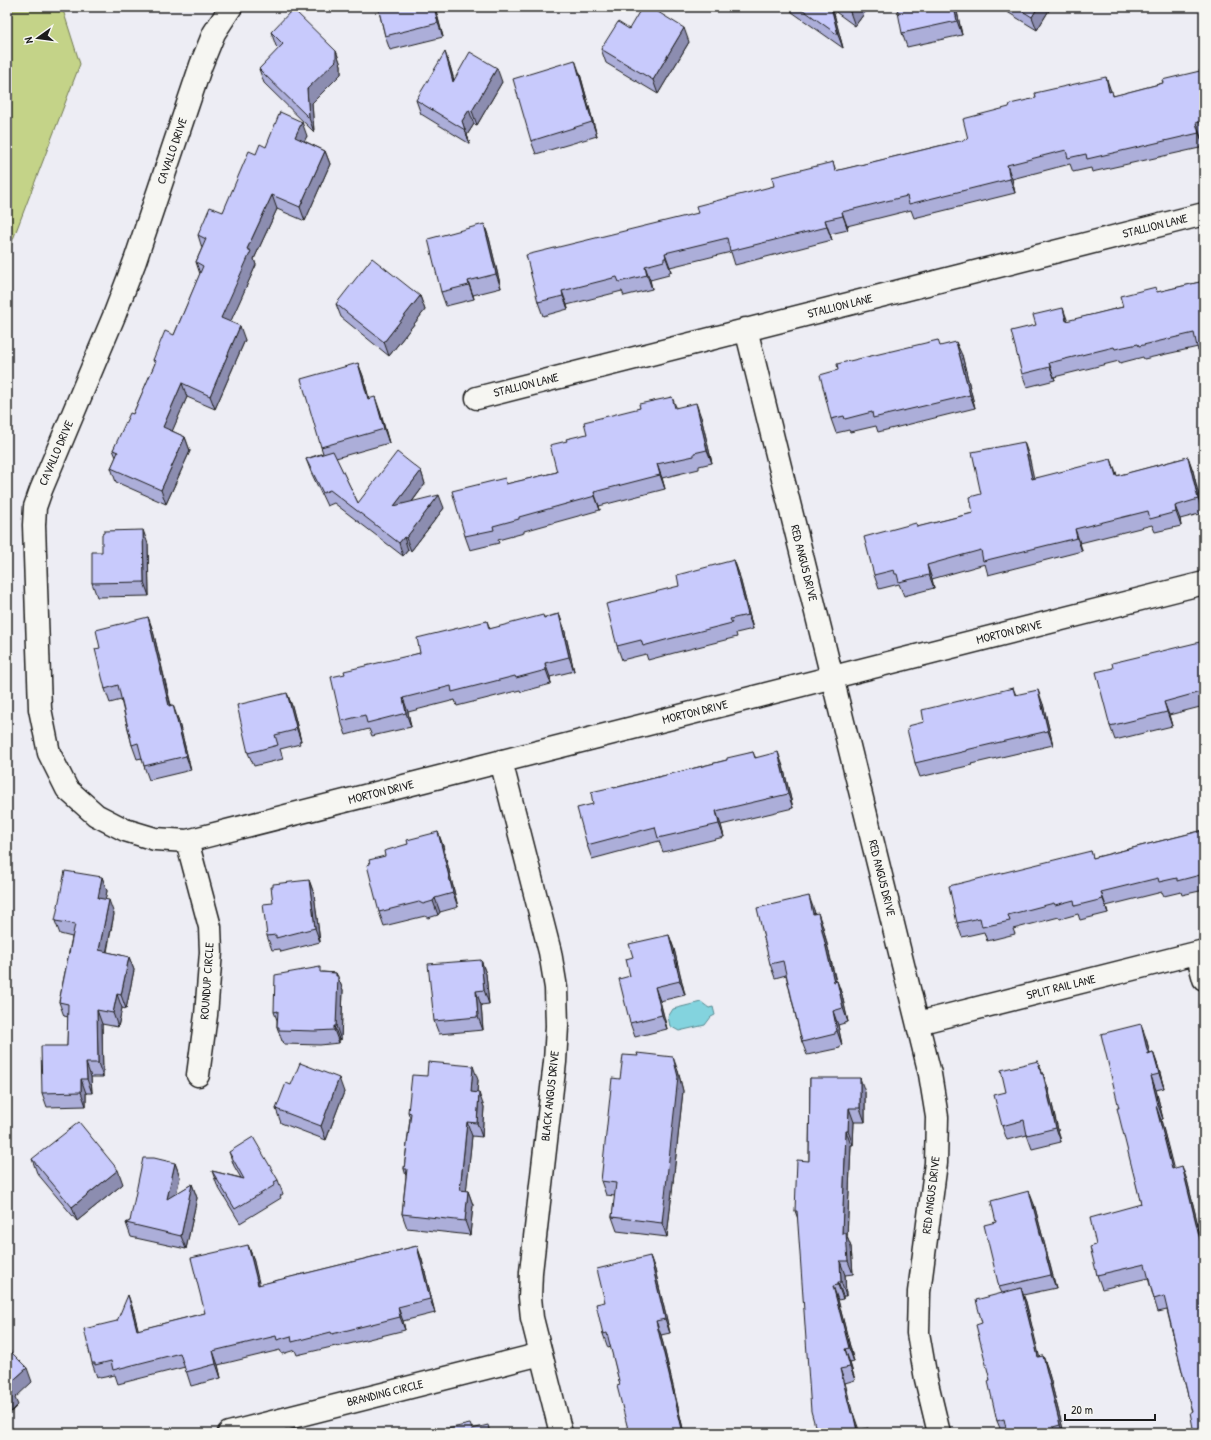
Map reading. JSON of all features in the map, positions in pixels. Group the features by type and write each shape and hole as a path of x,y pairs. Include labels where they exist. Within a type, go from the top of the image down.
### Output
{"street":[{"name":"CAVALLO DRIVE","path":"187,841 155,839 125,830 96,815 67,789 49,753 40,709 34,525 36,507 41,490 117,309 135,261 201,65 214,33 231,7"},
{"name":"STALLION LANE","path":"477,398 1204,214"},
{"name":"RED ANGUS DRIVE","path":"746,329 930,1074 937,1117 936,1163 919,1292 918,1332 926,1379 939,1433"},
{"name":"MORTON DRIVE","path":"187,841 1204,583"},
{"name":"BLACK ANGUS DRIVE","path":"501,761 550,952 556,988 557,1026 555,1062 530,1291 532,1318 561,1433"},
{"name":"ROUNDUP CIRCLE","path":"187,841 210,927 211,952 206,1015 198,1075"},
{"name":"SPLIT RAIL LANE","path":"918,1023 1201,952"},
{"path":"1201,952 1204,979"},
{"name":"BRANDING CIRCLE","path":"229,1433 541,1354"}],"green space":[{"path":"7,7 62,7 80,64 7,255"}],"water":[{"path":"701,1002 709,1008 713,1007 715,1015 711,1017 705,1025 679,1031 670,1026 668,1017 673,1009"}],"building":[{"path":"378,7 434,7 438,23 385,36"},
{"path":"642,7 650,7 684,28 653,80 601,49 618,22 629,29"},
{"path":"799,7 831,7 838,35"},
{"path":"843,7 854,7 850,12"},
{"path":"897,7 954,7 957,21 902,33"},
{"path":"1016,7 1038,7 1032,17"},
{"path":"293,9 336,51 336,61 307,89 309,118 259,69 283,44 271,32"},
{"path":"445,52 453,82 470,52 497,68 472,111 469,110 462,121 465,130 416,100"},
{"path":"575,60 592,122 531,141 513,79"},
{"path":"1204,70 1204,121 1196,123 1199,133 1087,159 1086,154 1068,158 1066,150 1007,165 1010,179 909,204 907,196 842,212 843,216 825,220 827,227 730,251 727,238 665,253 666,258 664,258 664,261 645,266 647,275 619,282 617,277 562,291 563,296 538,302 526,255 698,213 696,206 774,186 772,177 833,162 835,171 968,139 963,119 1009,107 1010,104 1036,98 1035,93 1106,77 1109,92 1112,91 1113,96 1163,83 1162,80"},
{"path":"280,112 302,122 295,137 325,151 300,207 272,195 247,249 251,251 221,318 240,326 210,396 182,383 163,427 185,437 161,490 111,468 118,452 113,450 130,413 133,414 156,361 153,360 165,331 174,335 203,266 196,262 206,239 198,235 210,207 223,212 249,151 256,154 260,144 266,147"},
{"path":"484,224 496,274 468,281 469,285 441,292 428,239"},
{"path":"372,258 420,296 384,342 336,304"},
{"path":"1204,281 1204,349 1198,351 1194,333 1139,346 1138,344 1115,349 1114,347 1049,363 1050,367 1022,374 1011,331 1036,325 1033,315 1063,308 1066,321 1123,307 1120,296 1156,287 1157,292"},
{"path":"938,340 940,346 956,342 970,395 873,418 872,412 845,419 844,416 831,419 820,375 838,370 837,364"},
{"path":"358,363 368,399 375,397 384,429 321,447 301,379"},
{"path":"672,397 675,408 696,403 707,450 694,453 694,456 657,464 660,475 594,492 595,496 519,517 519,519 493,526 494,530 465,536 452,491 505,478 506,484 557,472 550,445 587,434 584,422 640,408 639,404"},
{"path":"1024,442 1032,479 1111,459 1116,476 1188,457 1198,499 1175,506 1176,512 1150,519 1148,511 1075,529 1077,538 983,561 981,550 927,565 929,575 899,582 897,574 895,574 894,570 874,575 864,537 916,523 917,527 973,513 970,497 981,494 972,452"},
{"path":"333,451 358,503 397,452 421,471 394,506 439,495 406,538 404,537 399,543 330,490 323,493 306,459"},
{"path":"143,530 144,582 92,583 92,552 102,552 102,534 104,531"},
{"path":"734,560 748,615 730,619 732,623 643,646 641,640 617,646 606,604 679,586 677,575"},
{"path":"559,614 569,657 545,663 546,670 516,678 515,676 452,692 451,686 403,698 406,713 367,723 365,715 341,721 331,677 345,674 344,671 420,653 417,638 487,621 489,629 543,615 544,618"},
{"path":"148,617 169,706 173,705 186,756 144,766 138,743 132,745 118,685 105,689 95,649 100,648 96,630"},
{"path":"1204,641 1204,691 1164,702 1167,712 1110,726 1096,672 1113,668 1112,663"},
{"path":"1013,688 1015,695 1038,690 1048,731 915,763 907,729 909,729 908,726 924,722 922,710"},
{"path":"287,693 296,727 294,728 295,730 275,735 278,745 248,753 237,705"},
{"path":"753,752 755,758 778,752 788,794 716,811 719,824 658,838 655,827 587,845 577,808 593,804 591,792 614,788 727,760 727,758"},
{"path":"1204,830 1204,874 1177,881 1177,878 1159,882 1158,878 1101,892 1103,899 1075,906 1074,900 1055,905 1054,903 1008,915 1010,921 982,927 980,918 957,923 949,886 1091,851 1093,858"},
{"path":"438,832 453,893 435,898 433,901 423,904 419,902 379,912 367,865 370,864 369,860 385,856 384,851 408,844 407,840"},
{"path":"65,871 102,877 98,898 109,900 99,950 129,957 121,995 117,994 113,1013 97,1010 98,1063 86,1063 87,1079 81,1079 81,1092 42,1093 41,1046 67,1046 68,1004 59,1002 75,924 55,921"},
{"path":"309,880 315,928 276,938 276,935 267,936 263,904 273,903 271,887 273,887 273,884"},
{"path":"809,896 813,914 818,913 834,982 837,981 843,1008 833,1011 837,1031 835,1034 802,1042 783,961 770,964 757,908"},
{"path":"669,935 680,981 655,987 662,1015 630,1023 619,979 630,976 626,959 633,957 629,944"},
{"path":"481,960 484,990 476,991 478,1017 434,1021 428,964"},
{"path":"320,967 320,972 336,973 336,976 338,976 336,1026 334,1026 334,1030 279,1030 279,1027 277,1027 278,1011 274,1012 275,975"},
{"path":"1141,1024 1148,1054 1153,1052 1159,1074 1151,1076 1158,1105 1156,1106 1172,1169 1182,1166 1204,1256 1204,1264 1201,1265 1204,1278 1204,1433 1194,1433 1190,1412 1192,1412 1164,1296 1154,1299 1145,1264 1097,1275 1090,1247 1096,1245 1090,1218 1141,1204 1117,1108 1119,1108 1101,1034"},
{"path":"637,1053 673,1057 678,1077 662,1223 612,1217 616,1183 601,1181 612,1078 620,1079 623,1055 638,1056"},
{"path":"1038,1061 1041,1074 1043,1074 1056,1128 1027,1135 1024,1120 1002,1126 994,1095 1006,1092 1001,1070"},
{"path":"428,1062 473,1066 471,1092 479,1093 477,1123 467,1122 460,1190 468,1191 465,1221 402,1214 407,1169 404,1169 411,1113 408,1112 412,1075 427,1076"},
{"path":"300,1063 339,1078 321,1126 276,1109 286,1083 291,1085"},
{"path":"810,1078 860,1078 860,1108 849,1108 848,1131 846,1131 842,1233 846,1233 848,1261 840,1261 841,1282 838,1282 838,1285 833,1286 849,1348 845,1349 850,1367 840,1369 851,1413 853,1413 857,1431 868,1428 870,1433 817,1433 811,1411 797,1211 795,1211 797,1160 809,1161"},
{"path":"79,1122 118,1170 72,1207 32,1159"},
{"path":"253,1137 278,1180 274,1182 275,1185 235,1209 212,1171 244,1179 229,1152"},
{"path":"143,1158 154,1158 175,1163 167,1199 192,1184 181,1236 126,1223 130,1221"},
{"path":"1029,1191 1051,1275 999,1287 984,1225 996,1222 991,1201"},
{"path":"248,1245 258,1285 417,1246 430,1299 398,1307 400,1317 332,1334 331,1332 292,1342 291,1336 277,1340 276,1336 213,1351 216,1364 186,1372 180,1353 113,1370 111,1361 95,1365 95,1363 92,1363 84,1329 117,1321 128,1295 137,1330 205,1313 191,1258"},
{"path":"650,1256 665,1319 656,1321 683,1433 629,1433 617,1386 620,1385 607,1333 603,1334 596,1304 605,1302 597,1269"},
{"path":"1021,1288 1038,1357 1043,1356 1060,1425 1053,1427 1055,1433 1007,1433 1004,1419 997,1421 988,1381 990,1380 976,1325 982,1323 976,1300"},
{"path":"7,1348 27,1368 7,1386"},
{"path":"7,1386 13,1392 7,1397"},
{"path":"470,1424 472,1429 488,1425 490,1433 433,1433 433,1432"}]}
